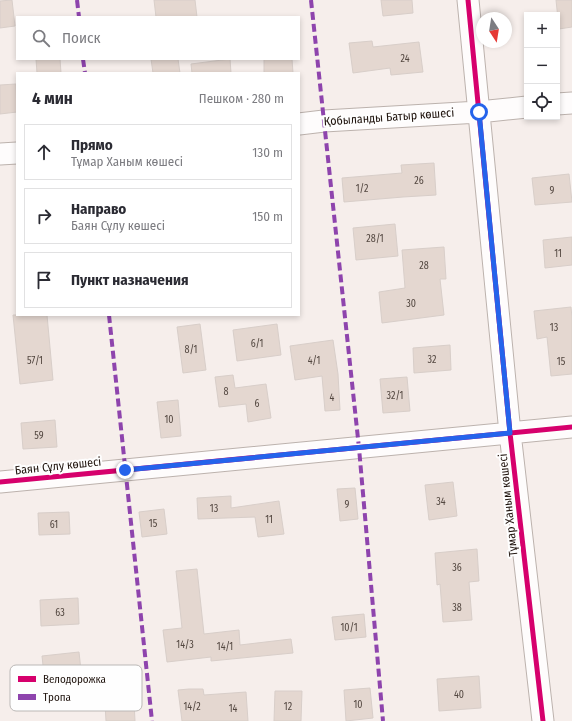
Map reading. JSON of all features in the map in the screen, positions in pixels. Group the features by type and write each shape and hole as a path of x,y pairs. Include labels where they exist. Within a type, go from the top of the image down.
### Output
{"street":[{"name":"Тұмар Ханым көшесі","path":"468,0 510,433 543,721"},
{"path":"560,104 572,103"},
{"name":"Қобыланды Батыр көшесі","path":"300,124 479,112 524,107"},
{"path":"0,154 16,152"},
{"name":"Баян Сұлу көшесі","path":"0,482 572,427"}],"building":[{"path":"12,0 15,26 0,28 0,1"},
{"path":"154,0 195,0 197,16 156,16"},
{"path":"381,0 412,0 413,13 383,16"},
{"path":"556,0 572,0 572,27 560,29 560,12 557,12"},
{"path":"372,41 373,47 419,42 423,72 391,75 390,68 353,73 349,43"},
{"path":"36,60 60,60 61,72 37,72"},
{"path":"151,60 178,60 180,72 153,72"},
{"path":"230,60 231,72 192,72 191,64"},
{"path":"264,60 292,60 293,72 264,72"},
{"path":"16,84 16,112 0,114 0,85"},
{"path":"434,163 436,195 344,202 342,178 402,173 401,165"},
{"path":"569,174 572,202 535,205 532,178"},
{"path":"395,224 398,256 356,260 353,228"},
{"path":"572,237 572,265 545,268 543,240"},
{"path":"444,247 446,279 440,279 444,315 382,323 379,292 405,288 402,250"},
{"path":"571,307 572,374 551,376 547,337 537,339 534,311"},
{"path":"13,315 47,316 53,380 20,384"},
{"path":"200,324 206,370 183,373 177,327"},
{"path":"277,324 281,355 237,361 233,330"},
{"path":"333,340 338,374 340,410 325,411 322,376 295,380 290,346"},
{"path":"450,345 451,370 414,373 413,348"},
{"path":"233,375 235,388 266,384 271,418 248,422 246,404 219,407 215,377"},
{"path":"407,377 410,411 383,413 380,379"},
{"path":"178,400 181,436 161,438 157,402"},
{"path":"55,420 57,447 23,449 21,423"},
{"path":"453,482 457,516 429,520 425,485"},
{"path":"355,488 358,519 340,521 337,489"},
{"path":"231,496 231,508 279,501 284,534 258,537 255,517 198,519 197,498"},
{"path":"164,509 167,534 142,537 139,512"},
{"path":"69,512 70,534 39,535 38,513"},
{"path":"477,549 479,581 469,582 472,620 443,622 440,584 437,585 435,553"},
{"path":"197,569 204,634 239,630 240,645 291,639 293,653 211,661 211,657 167,662 163,630 182,628 176,571"},
{"path":"78,598 79,624 41,626 40,600"},
{"path":"364,614 366,637 335,640 332,617"},
{"path":"79,652 80,665 43,665 42,656"},
{"path":"479,676 481,708 439,711 437,679"},
{"path":"370,688 373,718 346,721 344,690"},
{"path":"203,689 204,695 246,692 248,721 182,721 178,690"},
{"path":"275,691 302,691 301,721 274,721"},
{"path":"105,711 134,711 135,721 106,721"}],"marked path":[{"path":"77,0 79,16"},
{"path":"311,0 359,448 383,721"},
{"path":"83,60 85,72"},
{"path":"109,316 152,721"}],"cycle path":[{"path":"468,0 510,433 543,721"},
{"path":"0,482 572,427"}],"route":[{"path":"125,470 510,433 479,112"}]}
